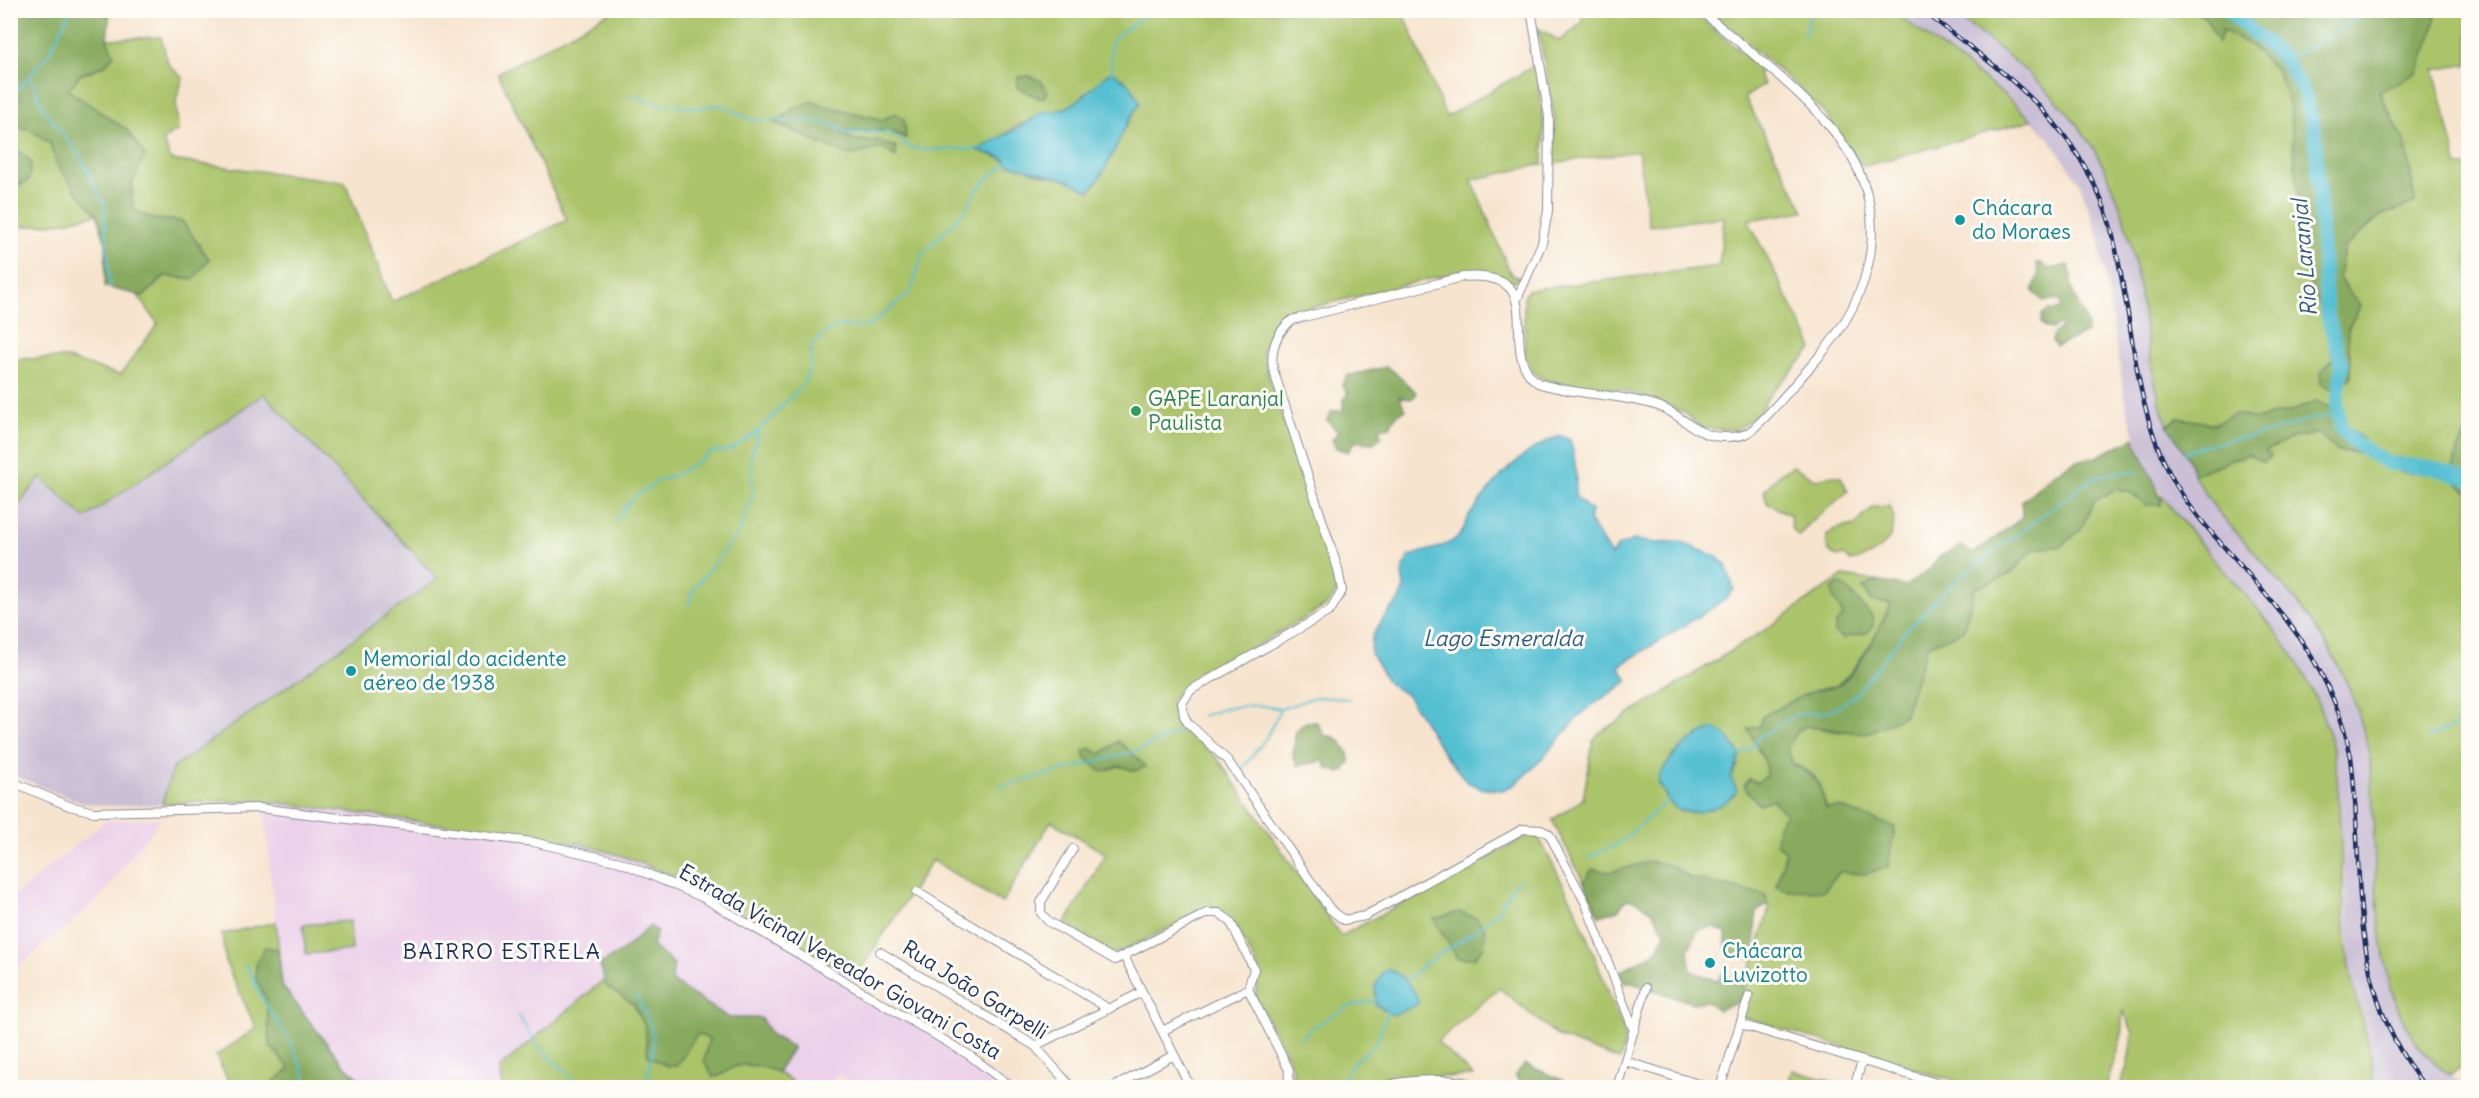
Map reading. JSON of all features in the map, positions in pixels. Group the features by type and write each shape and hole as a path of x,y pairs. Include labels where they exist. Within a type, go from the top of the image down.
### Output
{"street":[{"path":"1531,10 1549,117 1548,212 1542,243 1517,299 1519,357 1527,373 1538,383 1651,404 1670,412 1699,433 1728,437 1748,432 1827,348 1853,310 1866,277 1871,250 1871,223 1858,171 1833,130 1811,107 1700,10"},
{"path":"1517,299 1511,290 1491,279 1463,277 1303,316 1282,328 1273,350 1273,369 1338,569 1342,591 1330,611 1191,690 1182,704 1182,710 1188,723 1228,761 1330,909 1344,920 1365,916 1523,829 1540,830 1549,834 1589,910 1634,1031"},
{"name":"Estrada Vicinal Vereador Giovani Costa","path":"12,785 69,806 94,812 268,809 543,844 611,860 672,882 704,898 969,1055 1013,1088"},
{"path":"1072,849 1041,902 1041,913 1048,922 1110,959 1124,956 1207,913 1219,912 1230,921 1254,969 1248,989 1289,1070 1288,1088"},
{"path":"917,892 1109,1009"},
{"name":"Rua João Garpelli","path":"880,952 1035,1047 1072,1088"},
{"path":"1124,956 1191,1088"},
{"path":"1617,1088 1646,988"},
{"path":"1162,1031 1248,989"},
{"path":"1035,1047 1142,992"},
{"path":"1720,1088 1749,996"},
{"path":"1740,1024 1953,1088"},
{"path":"1112,1088 1174,1055"},
{"path":"1625,1061 1711,1088"},
{"path":"1854,1088 1862,1061"},
{"path":"1384,1088 1395,1082 1416,1085 1467,1081 1478,1088"}],"shaded area":[{"path":"1893,11 1950,11 2045,85 2064,107 2097,154 2121,206 2129,234 2167,425 2187,456 2199,486 2314,622 2344,672 2355,699 2369,754 2380,937 2393,996 2441,1069 2467,1087 2374,1087 2371,1047 2350,971 2338,785 2330,735 2312,687 2285,642 2180,521 2144,466 2126,406 2099,238 2080,184 2049,138 2016,105"},
{"path":"264,394 438,579 173,768 162,804 112,806 82,803 11,774 10,515 40,476 85,518"},
{"path":"263,801 534,835 577,843 640,862 708,892 855,978 850,985 1013,1087 862,1087 837,1074 829,1087 801,1087 777,1072 499,1067 502,1087 369,1087 343,1064 282,986"},
{"path":"162,818 97,901 11,972 11,898 106,821"}],"green space":[{"path":"10,11 110,11 107,39 114,55 105,65 80,75 68,90 127,130 145,155 131,186 133,210 153,219 182,221 209,259 194,279 165,276 143,296 105,287 106,244 97,214 76,191 56,163 50,143 29,129 12,127 16,149 31,162 29,180 13,189 11,187"},
{"path":"612,11 1403,11 1446,117 1536,65 1544,123 1543,164 1472,180 1511,275 1521,278 1514,282 1493,273 1462,271 1301,310 1286,318 1272,333 1262,354 1265,357 1267,370 1333,570 1337,591 1326,606 1187,685 1170,701 1179,722 1218,759 1341,936 1530,835 1539,838 1576,909 1623,1029 1625,1040 1620,1060 1559,1037 1499,988 1437,1042 1473,1076 1384,1078 1374,1087 1291,1087 1293,1068 1256,996 1258,968 1230,915 1211,908 1118,953 1110,953 1065,924 1106,854 1051,821 1002,903 932,860 855,978 683,880 622,856 577,843 280,803 223,801 162,804 173,768 438,579 264,394 85,518 40,477 11,515 11,359 65,358 120,375 158,324 137,294 144,296 165,276 194,279 182,221 153,219 133,210 127,130 67,90 80,75 105,65 107,39 161,37 168,64 183,78 176,100 178,130 163,140 171,160 345,182 392,302 567,220 498,73","holes":["1105,76 1131,86 1139,103 1104,171 1089,191 1069,180 1043,175 978,150 1040,112 1060,110 1076,102","811,102 883,120 905,138 888,130 839,132 858,142 881,140 882,147 848,156 773,122"]},
{"path":"1581,11 1692,11 1761,69 1758,74 1764,85 1745,97 1804,211 1748,220 1813,348 1770,394 1758,414 1736,430 1702,428 1684,413 1652,399 1625,391 1548,381 1535,374 1525,356 1524,298 1528,290 1719,266 1724,217 1649,226 1638,151 1554,163 1554,116 1538,28 1559,41 1583,22"},
{"path":"1707,11 1893,11 2001,92 2032,120 1865,166 1826,115 1798,87"},
{"path":"1950,11 2195,11 2206,18 2218,42 2223,30 2250,45 2277,71 2290,106 2305,274 2319,297 2333,359 2351,377 2348,329 2360,306 2339,278 2344,248 2380,216 2415,202 2406,145 2379,92 2433,32 2436,11 2468,11 2468,64 2434,70 2458,167 2468,167 2468,432 2457,454 2453,480 2468,492 2468,692 2464,698 2468,712 2468,1073 2459,1068 2451,1075 2422,1050 2401,1016 2388,975 2380,930 2369,754 2362,724 2341,670 2295,600 2230,526 2194,474 2248,454 2265,451 2292,438 2320,433 2337,451 2364,440 2316,401 2295,410 2256,419 2234,414 2214,424 2178,418 2167,425 2152,366 2135,264 2124,219 2110,180 2092,146 2071,116 2046,89 2017,63"},
{"path":"2195,11 2436,11 2433,32 2417,73 2379,92 2406,145 2415,203 2380,216 2344,248 2339,278 2360,306 2348,329 2351,378 2331,389 2321,383 2320,372 2333,359 2328,336 2323,315 2305,274 2290,106 2277,71 2250,45 2223,30 2218,43 2206,18"},
{"path":"1029,76 1041,81 1048,92 1044,97 1038,98 1017,87 1018,77"},
{"path":"811,102 883,120 895,113 904,119 906,138 888,130 840,132 853,139 896,147 896,157 882,148 848,156 773,121 783,119 794,107"},
{"path":"12,127 29,129 50,143 58,164 97,214 65,222 11,228 10,187 14,189 16,149"},
{"path":"2037,263 2049,269 2069,265 2071,285 2086,321 2087,333 2056,346 2052,341 2054,333 2061,329 2060,324 2053,329 2046,328 2041,323 2042,315 2048,310 2060,310 2062,303 2055,299 2044,302 2033,291 2038,275"},
{"path":"1386,367 1415,391 1416,395 1411,399 1399,397 1406,410 1398,413 1390,427 1379,429 1381,437 1373,443 1354,442 1348,452 1336,448 1332,440 1338,432 1327,420 1332,411 1343,411 1343,401 1348,393 1342,385 1347,376"},
{"path":"2316,401 2343,413 2346,427 2364,440 2358,453 2337,451 2319,433 2292,438 2266,451 2270,457 2263,462 2248,454 2194,474 2187,456 2167,425 2178,418 2214,424 2234,414 2256,419 2295,410"},
{"path":"2468,432 2468,492 2453,479 2457,454"},
{"path":"2134,438 2158,491 2161,505 2146,505 2129,491 2114,490 2094,501 2081,529 2062,546 2034,549 2010,574 1975,589 1963,631 1927,646 1904,716 1866,734 1805,726 1795,734 1787,749 1793,764 1816,781 1826,808 1839,807 1895,827 1888,867 1865,874 1839,872 1824,891 1789,890 1776,886 1786,852 1776,843 1778,826 1786,814 1772,799 1759,805 1744,786 1749,779 1757,782 1766,776 1766,763 1748,729 1760,726 1762,717 1780,707 1815,691 1834,687 1843,681 1860,662 1891,604 1872,601 1863,588 1876,581 1905,586 1930,569 1940,556 1962,546 1973,554 2022,518 2022,501 2052,475 2075,461 2096,457"},
{"path":"1793,466 1817,480 1831,475 1841,477 1848,491 1808,525 1799,536 1792,530 1790,515 1767,503 1764,491 1780,473"},
{"path":"2114,490 2129,491 2146,505 2161,505 2162,496 2257,608 2291,652 2317,701 2335,759 2349,966 2368,1041 2374,1087 2119,1087 2127,1068 2133,1033 2123,1010 2121,1038 2106,1088 1974,1087 1736,1015 1770,906 1638,867 1589,892 1552,820 1583,799 1593,741 1599,733 1760,633 1843,576 1876,581 1863,588 1871,601 1891,604 1870,645 1851,672 1836,686 1814,691 1762,717 1758,751 1766,763 1766,776 1757,782 1786,814 1786,852 1776,886 1839,872 1865,874 1826,808 1821,787 1813,774 1793,764 1787,749 1795,734 1805,726 1839,732 1904,716 1927,646 1963,631 1974,589 2010,574 2034,549 2062,546 2081,529 2094,501","holes":["1700,734 1738,765 1731,779 1734,795 1712,807 1695,812 1687,812 1673,806 1658,782 1672,756"]},
{"path":"1890,506 1893,526 1885,543 1878,550 1850,561 1843,555 1838,557 1829,551 1827,535 1835,529 1855,525 1873,507"},
{"path":"1838,584 1847,588 1873,617 1873,626 1867,633 1843,638 1835,633 1836,623 1843,616 1832,594 1832,590"},
{"path":"1306,722 1317,722 1325,736 1339,740 1350,762 1344,771 1339,773 1327,768 1323,761 1298,766 1293,757 1296,731"},
{"path":"1118,741 1145,767 1135,771 1119,766 1102,772 1086,759 1084,751 1089,748 1101,754"},
{"path":"1652,861 1673,866 1688,877 1766,895 1767,904 1757,912 1752,957 1746,959 1726,951 1726,933 1713,927 1698,930 1688,951 1691,971 1718,981 1722,974 1742,982 1744,991 1740,1002 1718,1010 1706,1001 1693,1003 1632,983 1624,983 1620,972 1653,954 1662,942 1665,933 1646,907 1627,899 1618,910 1599,916 1584,882 1592,869 1610,872"},
{"path":"1459,912 1476,918 1485,929 1484,947 1474,958 1457,958 1434,919"},
{"path":"350,921 352,950 306,954 303,925"},
{"path":"276,922 282,986 343,1064 369,1087 239,1087 227,1078 216,1056 256,1028 226,963 222,934"},
{"path":"650,926 657,931 652,946 674,964 671,981 729,1018 761,1018 771,1035 793,1047 777,1072 741,1065 713,1077 704,1061 709,1039 697,1034 677,1066 667,1066 648,1056 645,1026 633,1004 606,986 600,964 622,951"},
{"path":"265,947 278,949 282,986 343,1064 361,1081 343,1087 277,1087 274,1081 290,1069 270,1046 266,1000 256,979 256,963"},
{"path":"611,974 801,1087 502,1087 499,1068"},
{"path":"1525,1064 1560,1079 1572,1087 1522,1087 1515,1075"},
{"path":"1792,1070 1846,1086 1787,1087"}],"water":[{"path":"1112,71 1131,86 1140,103 1126,125 1104,171 1089,191 1068,180 1007,164 1004,158 977,150 1031,121 1040,112 1052,112 1072,105"},
{"name":"Lago Esmeralda","path":"1561,436 1570,440 1572,447 1576,468 1575,496 1591,511 1589,520 1611,556 1618,546 1634,540 1656,543 1680,542 1715,556 1726,565 1734,589 1725,600 1619,666 1628,681 1584,711 1539,762 1514,785 1502,790 1483,789 1467,782 1443,752 1407,695 1389,684 1371,654 1372,637 1383,619 1400,599 1404,587 1402,573 1408,557 1440,547 1458,537 1469,516 1509,468 1533,449"},
{"path":"2398,457 2432,468 2413,473 2398,471 2387,463"},
{"path":"1715,729 1726,736 1740,756 1731,779 1737,790 1725,802 1708,810 1688,812 1680,810 1671,804 1658,782 1661,774 1680,749 1698,736"},
{"path":"1385,969 1396,973 1407,982 1415,993 1418,1004 1394,1015 1376,1005 1375,986"}],"waterway":[{"path":"10,99 49,53 71,10"},
{"path":"1112,72 1111,45 1114,38 1152,10"},
{"path":"1804,36 1812,10"},
{"name":"Rio Laranjal","path":"2226,10 2284,58 2304,93 2315,132 2327,314 2342,365 2337,404 2341,429 2354,442 2387,463 2432,468 2468,479"},
{"path":"2284,58 2314,46 2367,10"},
{"path":"30,77 43,108 81,158 104,204 110,287"},
{"path":"630,95 655,103 694,108 720,105 752,120 804,120 829,124 847,133 880,132 895,136 910,147 922,150 980,149"},
{"path":"615,521 632,499 661,479 674,476 712,452 730,450 758,431 801,387 810,370 812,344 823,335 843,326 863,328 869,326 911,292 921,256 966,209 977,190 991,175 1009,162"},
{"path":"2184,453 2204,446 2274,431 2311,419 2337,416"},
{"path":"689,605 693,590 739,532 753,495 751,458 758,433"},
{"path":"1737,757 1753,746 1758,738 1795,715 1825,712 1840,706 1857,693 1903,634 1956,580 2089,481 2113,473 2139,472"},
{"path":"1202,716 1226,708 1258,705 1281,709 1315,697 1349,699"},
{"path":"1243,768 1266,738 1280,710"},
{"path":"2426,737 2449,729 2468,715"},
{"path":"1000,787 1137,751 1180,731"},
{"path":"1590,857 1618,844 1669,799"},
{"path":"1404,984 1424,965 1483,925 1494,915 1518,881"},
{"path":"246,964 263,1000 293,1047 310,1088"},
{"path":"636,996 649,1022 653,1041 645,1088"},
{"path":"1301,1039 1310,1029 1350,1006 1379,1000"},
{"path":"1341,1082 1352,1064 1377,1042 1388,1009"},
{"path":"519,1016 537,1045 566,1072 578,1088"}],"railway":[{"path":"1922,10 2031,98 2054,123 2092,180 2114,238 2147,414 2170,474 2191,507 2291,626 2307,649 2333,698 2351,757 2359,888 2370,970 2381,1010 2400,1049 2426,1088"}],"place":[{"name":"Chácara do Moraes","path":"1960,220"},
{"name":"GAPE Laranjal Paulista","path":"1136,411"},
{"name":"Memorial do acidente aéreo de 1938","path":"351,671"},
{"name":"Chácara Luvizotto","path":"1710,963"}],"district":[{"name":"BAIRRO ESTRELA","path":"502,951"}]}
